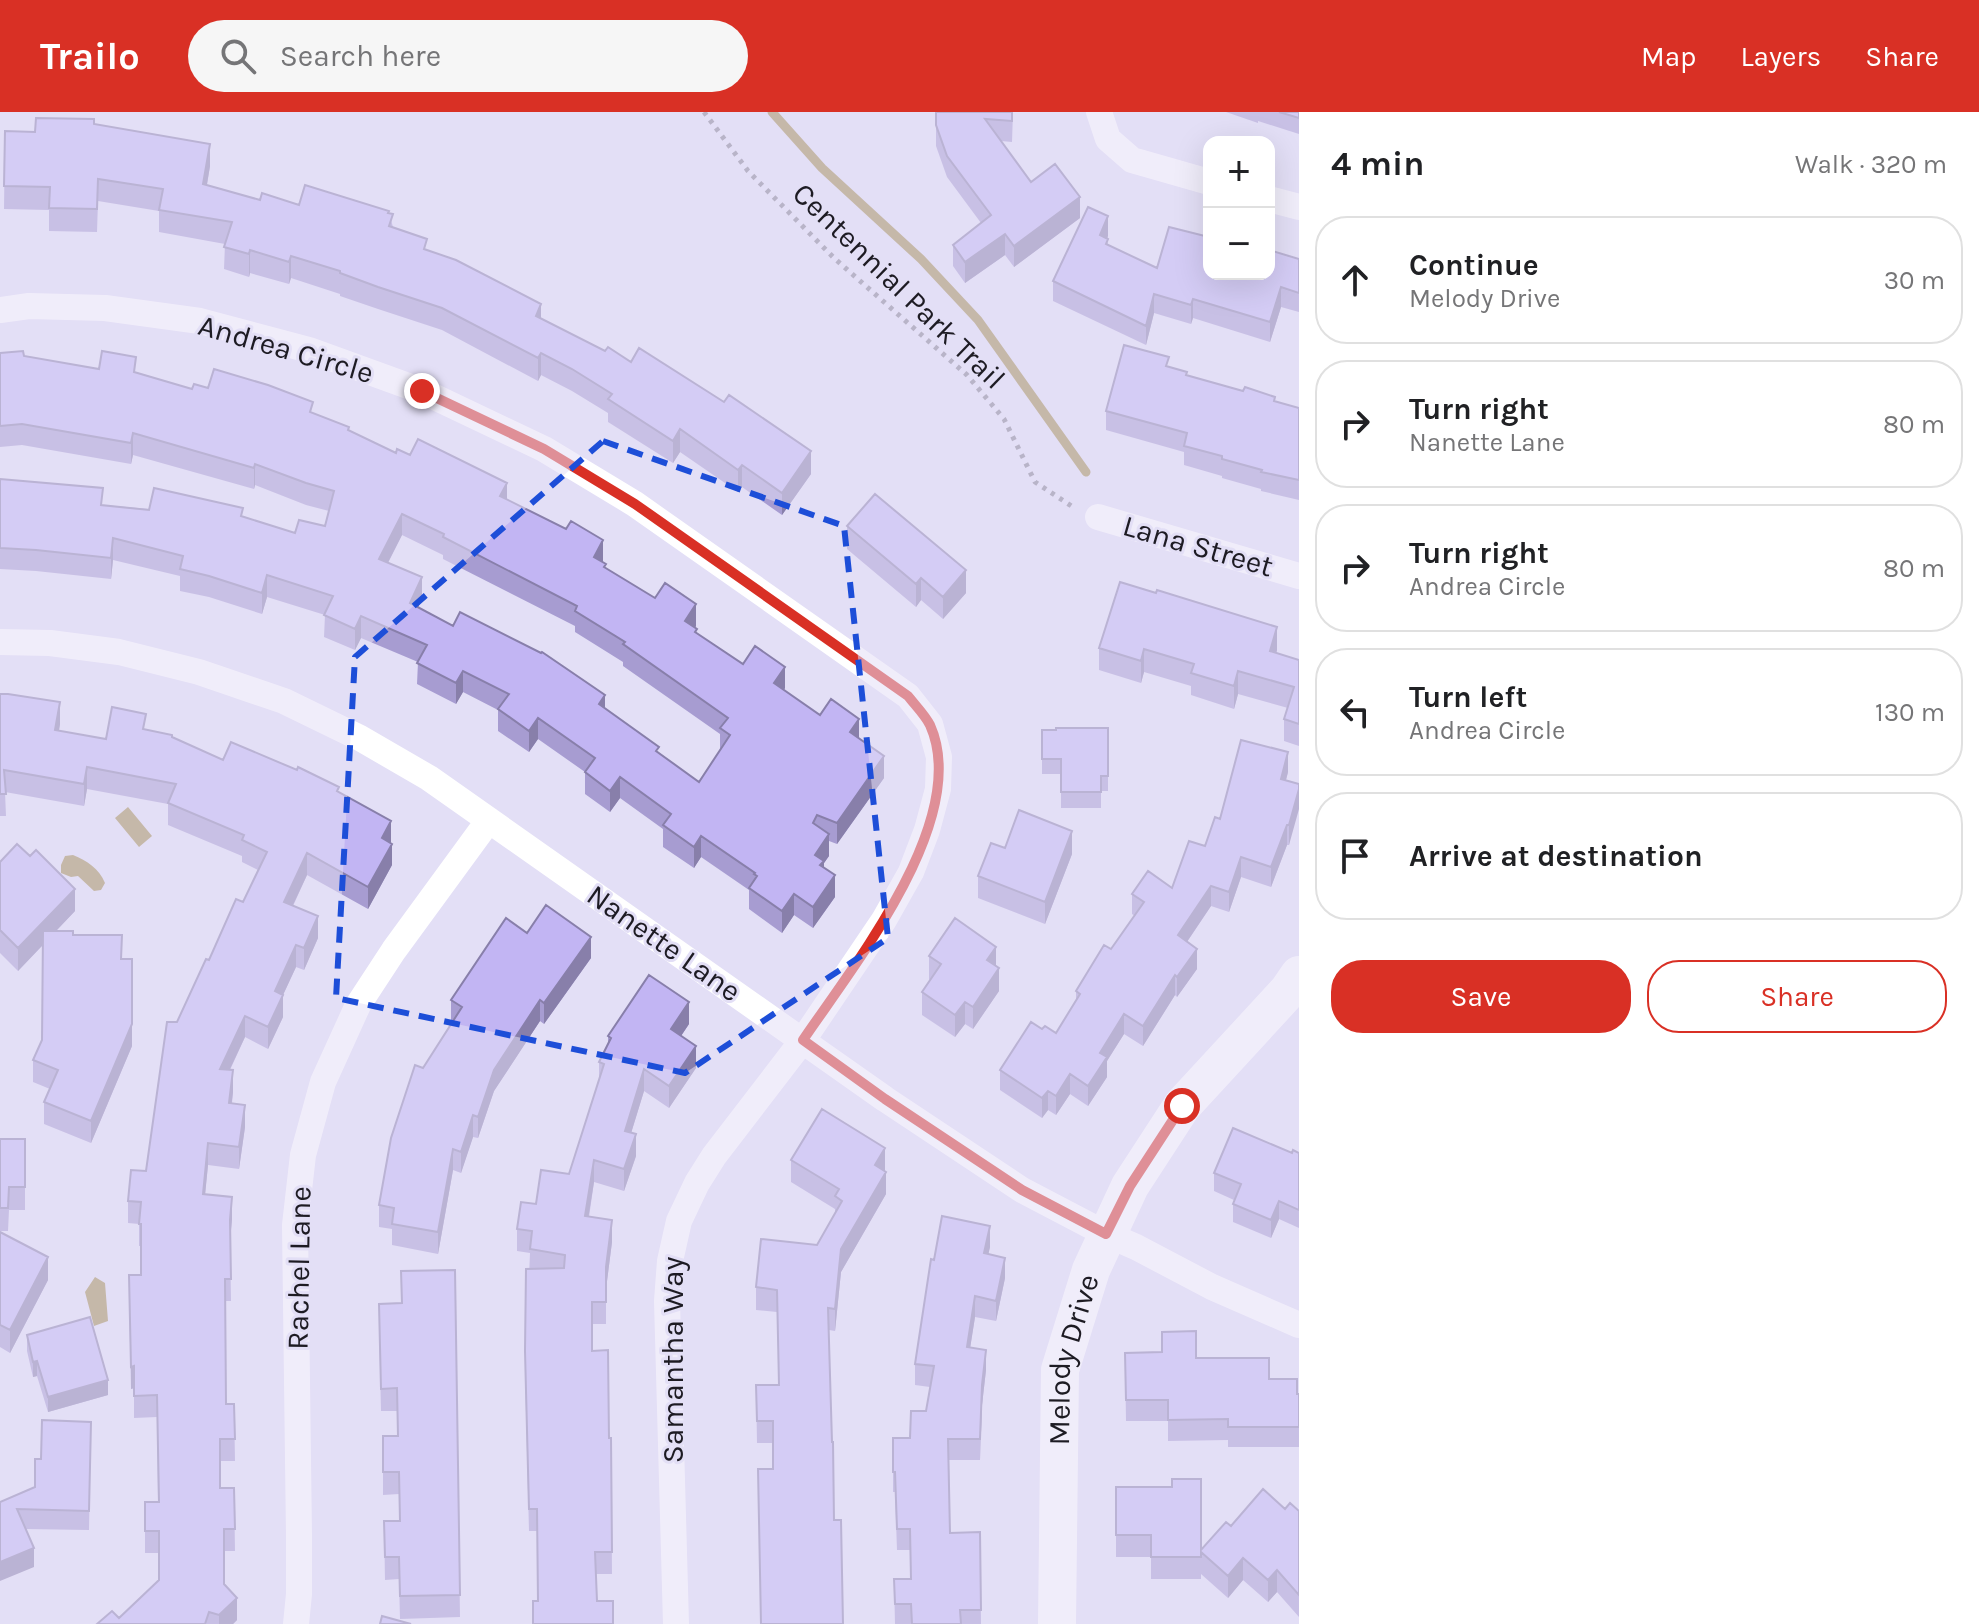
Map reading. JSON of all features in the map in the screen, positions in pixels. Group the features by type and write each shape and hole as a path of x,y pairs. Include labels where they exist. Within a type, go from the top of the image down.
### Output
{"street":[{"path":"1099,112 1108,139 1132,160 1203,180"},
{"path":"1275,201 1299,207"},
{"name":"Andrea Circle","path":"0,310 29,306 105,308 200,321 309,350 422,391 544,449 635,504 908,696 930,724 939,757 938,789 927,830 911,872 884,920 803,1040"},
{"name":"Lana Street","path":"1098,517 1299,576"},
{"name":"Nanette Lane","path":"0,642 50,643 119,652 199,672 284,701 360,738 429,778 885,1099 1022,1190 1212,1287 1299,1325"},
{"name":"Rachel Lane","path":"296,1624 299,1537 295,1225 303,1155 323,1082 358,1005 394,950 489,820"},
{"name":"Melody Drive","path":"1057,1624 1060,1370 1091,1270 1130,1186 1182,1106 1288,991 1299,975"},
{"name":"Samantha Way","path":"676,1624 667,1301 670,1261 679,1221 697,1183 714,1156 803,1040"}],"path":[{"name":"Centennial Park Trail","path":"704,112 748,171 834,258 967,375 1004,419 1035,482 1072,507 1098,517"}],"highlighted area":[{"path":"603,441 844,526 888,938 685,1073 336,998 355,657"}],"shaded area":[{"path":"128,807 152,836 139,847 115,818"},
{"path":"73,855 96,869 105,883 101,890 94,891 78,876 61,873 65,856"},
{"path":"95,1277 105,1283 108,1321 94,1326 85,1292"}],"building":[{"path":"936,112 1012,112 1012,121 985,119 1031,182 1055,164 1080,197 1014,246 1005,234 965,262 953,245 991,215 947,156 936,125"},
{"path":"1279,112 1299,112 1299,118"},
{"path":"36,118 94,119 94,124 210,144 203,184 260,200 262,193 299,205 305,185 389,211 393,214 389,226 427,239 424,249 456,260 541,304 536,316 605,351 608,347 631,362 639,348 724,402 729,395 811,451 782,493 742,465 738,470 680,429 673,441 608,399 612,394 572,369 541,353 538,358 442,308 291,256 289,262 250,250 249,254 224,247 232,222 159,210 163,189 98,179 97,209 49,208 50,187 4,186 5,131 35,132"},
{"path":"1088,207 1108,216 1100,235 1108,239 1106,244 1157,268 1169,227 1203,236 1203,280 1275,280 1275,252 1299,259 1299,293 1281,287 1270,322 1193,299 1191,305 1154,294 1146,326 1053,281"},
{"path":"1124,345 1169,357 1166,366 1187,372 1186,375 1243,391 1245,387 1275,397 1274,401 1299,408 1299,480 1261,472 1222,459 1222,456 1184,446 1187,433 1106,411"},
{"path":"23,351 24,356 99,369 102,351 136,357 134,372 192,389 194,384 208,388 214,369 268,385 313,402 310,412 349,427 348,430 396,453 397,449 410,455 418,439 507,483 500,496 566,529 571,521 603,540 594,557 606,564 604,567 655,598 665,583 696,604 685,621 697,629 695,632 743,664 755,646 785,667 774,683 820,715 831,699 859,719 850,732 884,756 837,823 817,815 813,823 829,834 815,855 824,861 820,865 835,875 813,907 794,894 782,911 749,888 757,876 755,873 701,836 694,847 663,825 671,814 620,777 610,791 585,772 595,758 538,718 529,731 498,709 509,694 463,671 456,683 417,663 427,645 361,616 355,629 324,615 333,596 267,575 262,593 180,569 183,556 113,538 111,558 0,548 0,479 103,488 101,505 149,510 154,488 243,508 241,516 295,533 299,520 325,526 334,491 255,464 254,468 133,433 131,443 22,424 0,426 0,353","holes":["402,514 444,534 443,537 577,606 575,611 625,642 623,644 728,718 720,728 730,735 699,782 656,751 659,747 599,704 605,695 542,652 460,612 453,626 410,603 422,577 379,559"]},
{"path":"875,494 966,570 943,597 921,578 916,584 847,526"},
{"path":"1120,582 1156,593 1157,590 1277,627 1270,651 1299,660 1299,724 1284,719 1294,687 1238,671 1234,686 1191,673 1194,664 1144,649 1141,661 1099,648"},
{"path":"0,694 60,702 55,730 106,739 112,707 146,714 143,729 172,735 223,760 231,742 297,770 298,767 339,787 337,791 391,821 382,838 392,844 368,887 307,853 284,902 318,916 304,948 296,945 275,991 283,995 268,1027 245,1016 220,1069 233,1070 229,1103 245,1105 239,1147 208,1143 203,1194 232,1197 231,1279 225,1279 226,1404 234,1404 235,1439 220,1439 220,1488 234,1488 235,1529 224,1529 224,1584 237,1598 219,1615 209,1612 205,1624 97,1624 112,1611 119,1618 159,1580 159,1531 145,1531 145,1502 159,1502 157,1395 134,1396 129,1275 141,1275 141,1202 128,1201 131,1170 146,1171 167,1022 177,1022 236,899 243,902 267,852 242,840 244,835 168,803 176,784 87,767 84,784 4,770 6,794 0,794"},
{"path":"1108,728 1108,776 1101,776 1101,792 1061,792 1061,759 1042,759 1042,730"},
{"path":"1241,740 1288,752 1281,779 1299,784 1289,825 1271,867 1241,857 1229,892 1211,886 1178,935 1197,949 1177,977 1175,975 1143,1026 1124,1014 1100,1053 1107,1057 1088,1086 1070,1074 1056,1096 1048,1091 1042,1098 1000,1070 1031,1022 1056,1033 1080,994 1076,991 1104,945 1111,949 1144,902 1132,894 1148,871 1172,888 1189,841 1205,846 1215,817 1220,819"},
{"path":"1019,810 1072,831 1045,902 978,876 991,843 1005,848"},
{"path":"17,844 30,856 36,850 75,889 18,948 0,930 0,862"},
{"path":"546,905 591,937 544,1003 540,1000 494,1070 478,1117 473,1115 461,1152 453,1149 438,1232 392,1224 394,1208 379,1205 391,1138 415,1065 423,1068 462,1007 451,1000 506,918 527,933"},
{"path":"955,918 996,947 987,960 999,968 973,1007 965,1002 955,1015 922,992 941,964 929,956"},
{"path":"43,931 73,931 73,935 122,935 121,959 132,959 132,1024 91,1121 44,1102 58,1070 33,1060 42,1040"},
{"path":"649,975 689,1002 671,1029 696,1046 669,1086 644,1069 625,1131 636,1134 624,1169 594,1160 585,1216 612,1220 606,1267 606,1302 592,1302 592,1351 608,1350 612,1552 595,1552 597,1601 613,1601 613,1624 533,1624 533,1601 538,1601 537,1509 529,1509 526,1269 564,1268 565,1255 530,1249 532,1231 517,1229 521,1202 536,1204 541,1170 569,1174 604,1064 599,1062 611,1038 608,1036"},
{"path":"822,1109 885,1148 875,1165 886,1172 841,1249 835,1309 828,1308 834,1520 841,1520 843,1624 761,1624 758,1469 773,1469 773,1421 757,1421 756,1385 779,1385 777,1290 756,1287 761,1239 817,1245 842,1201 835,1196 839,1189 791,1160"},
{"path":"1233,1128 1292,1153 1293,1150 1299,1153 1299,1210 1279,1201 1271,1220 1233,1204 1241,1184 1214,1173"},
{"path":"0,1139 25,1139 25,1187 9,1187 8,1208 0,1208"},
{"path":"942,1216 990,1226 984,1253 1005,1258 996,1301 975,1296 967,1347 986,1350 980,1439 948,1439 950,1533 980,1532 981,1610 960,1610 961,1624 912,1624 911,1604 895,1604 894,1579 911,1579 910,1529 897,1529 893,1438 910,1438 911,1411 926,1411 934,1366 915,1364 931,1259 934,1260"},
{"path":"0,1232 48,1257 10,1330 0,1325"},
{"path":"455,1270 460,1595 400,1596 399,1557 385,1557 384,1521 400,1521 399,1472 383,1472 383,1436 398,1436 397,1388 381,1389 379,1304 402,1303 401,1271"},
{"path":"90,1317 108,1380 48,1397 37,1361 33,1362 27,1335"},
{"path":"1196,1331 1196,1358 1269,1358 1269,1379 1297,1379 1299,1427 1228,1427 1228,1419 1168,1420 1168,1400 1126,1400 1125,1353 1162,1352 1162,1332"},
{"path":"42,1420 91,1422 89,1511 17,1509 34,1548 0,1562 0,1502 35,1487 35,1459 41,1459"},
{"path":"1172,1479 1201,1479 1201,1550 1226,1522 1231,1526 1263,1489 1285,1509 1290,1503 1299,1511 1299,1595 1277,1570 1268,1580 1243,1558 1228,1576 1201,1552 1201,1557 1151,1557 1151,1535 1116,1535 1116,1487 1172,1487"},
{"path":"382,1616 411,1624 380,1624"}],"waterway":[{"path":"772,112 822,168 921,259 978,320 1086,472"}],"route":[{"path":"422,391 544,449 635,504 908,696 930,724 939,757 938,789 911,872 884,920 803,1040 1022,1190 1106,1234 1130,1186 1182,1106"}]}
